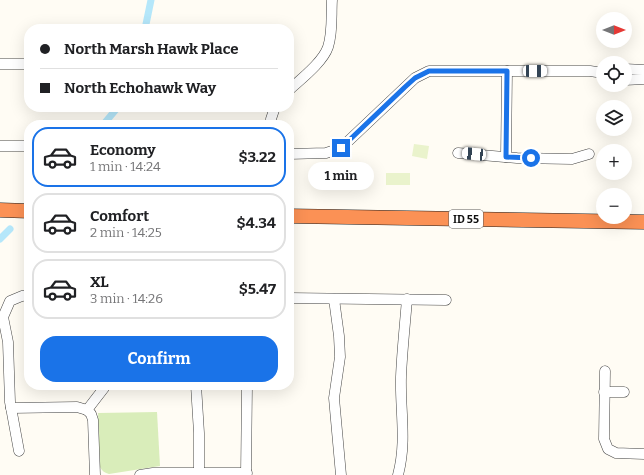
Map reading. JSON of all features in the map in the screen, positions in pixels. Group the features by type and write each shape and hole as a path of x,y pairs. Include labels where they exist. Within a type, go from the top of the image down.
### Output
{"highway":[{"path":"0,210 24,211"},
{"name":"ID 55","path":"294,216 644,222"}],"street":[{"path":"294,85 320,60 328,47 331,30 332,0"},
{"path":"0,64 24,64"},
{"path":"632,69 644,70"},
{"path":"294,154 326,153 341,148 405,87 421,74 437,70 596,72"},
{"path":"506,157 507,71"},
{"path":"632,80 644,80"},
{"path":"0,146 24,146"},
{"path":"458,152 506,157 572,159 589,154"},
{"path":"19,451 11,408 8,342 3,317 10,301 24,296"},
{"path":"294,298 446,300"},
{"path":"334,299 340,357 334,398 341,475"},
{"path":"398,475 404,443 401,376 407,299"},
{"path":"604,371 604,439 608,449 616,453 644,454"},
{"path":"87,410 102,390"},
{"path":"196,390 199,433 199,474"},
{"path":"140,475 154,473 246,474 247,390"},
{"path":"604,392 624,392"},
{"path":"11,408 77,407 87,410 94,420 95,475"}],"green space":[{"path":"414,144 429,146 427,159 412,156"},
{"path":"386,173 410,173 410,185 386,185"},
{"path":"157,412 160,466 109,474 103,471 100,467 98,413"}],"waterway":[{"path":"146,24 151,0"},
{"path":"107,120 114,112"},
{"path":"0,239 10,229"}],"route":[{"path":"341,148 405,87 421,74 437,70 507,71 506,157 531,158"}]}
